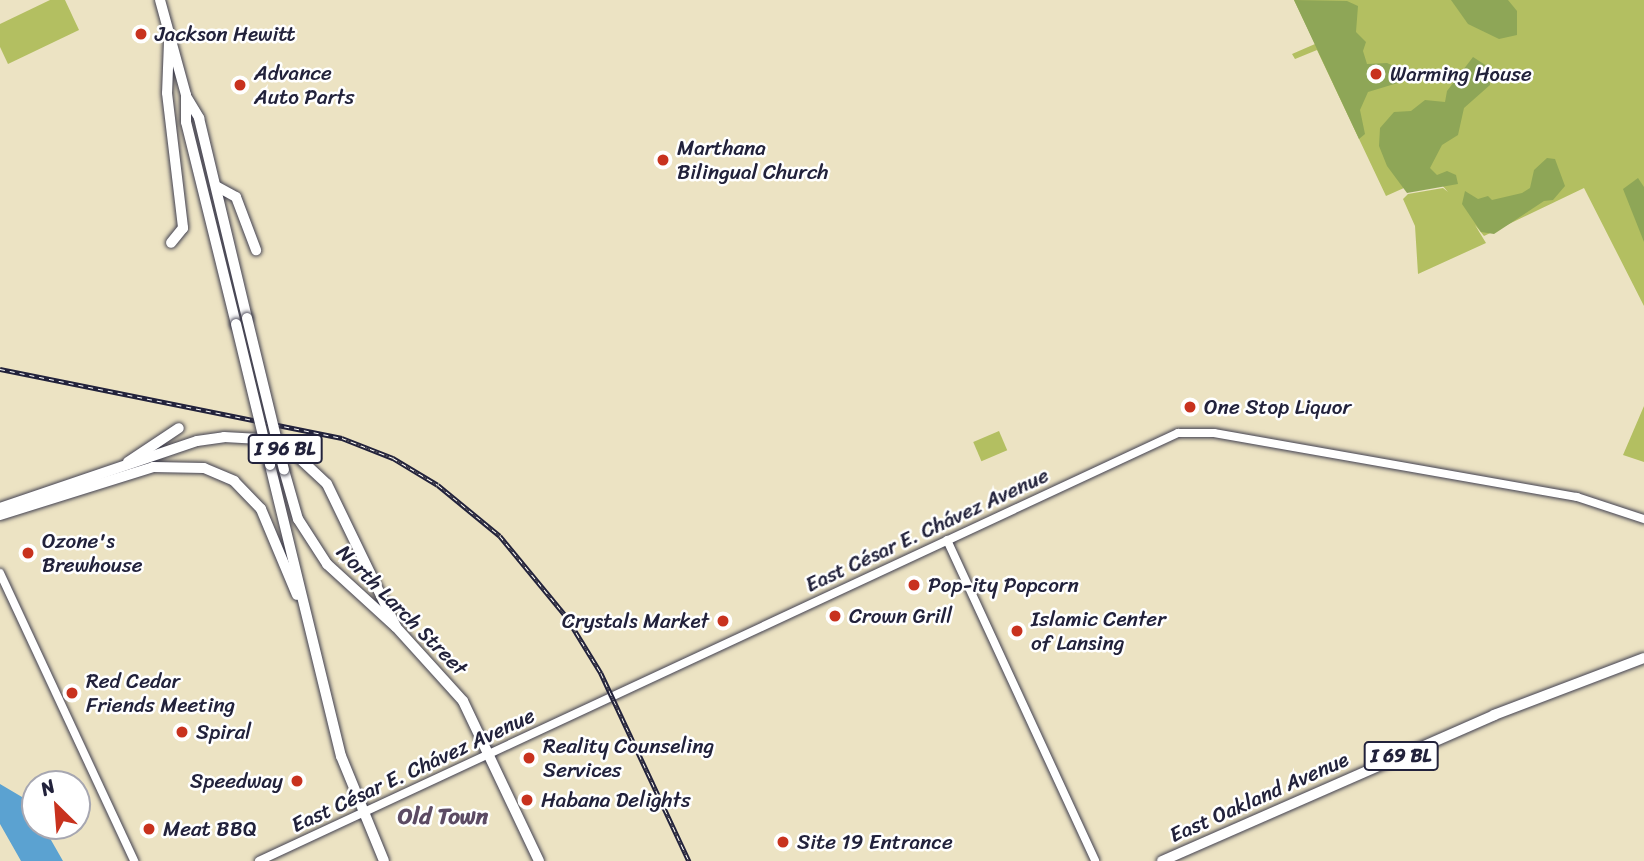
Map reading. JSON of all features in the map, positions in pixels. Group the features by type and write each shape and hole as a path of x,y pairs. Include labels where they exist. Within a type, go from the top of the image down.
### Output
{"main road":[{"name":"North Larch Street","path":"163,1 186,95 199,118 294,509 311,543 344,583 396,626 463,701 540,861"},
{"path":"169,34 167,93 183,228 171,243"},
{"name":"North Larch Street","path":"186,95 186,122 308,620"},
{"path":"216,186 236,197 256,250"},
{"path":"90,487 179,428"},
{"name":"I 96 BL","path":"0,509 127,463 224,436 260,439 296,455 334,494 396,626"},
{"name":"I 96 BL","path":"0,515 171,464 204,468 230,479 264,512 308,620 341,756 384,861"},
{"name":"East Oakland Avenue","path":"1161,861 1494,715 1644,658"}],"street":[{"name":"East César E. Chávez Avenue","path":"259,861 1171,436 1201,431 1577,497 1644,519"},
{"path":"947,540 1095,861"},
{"path":"0,573 134,861"}],"green space":[{"path":"50,0 65,0 79,30 8,64 0,47 0,24"},
{"path":"1294,0 1644,0 1644,306 1584,188 1484,236 1475,225 1486,243 1418,274 1415,226 1403,199 1408,194 1443,188 1448,192 1433,175 1386,196 1317,50 1295,59 1292,54 1315,44"},
{"path":"1294,0 1347,1 1358,6 1356,32 1366,42 1363,51 1367,64 1387,63 1403,70 1401,82 1368,92 1360,110 1365,134 1359,139"},
{"path":"1451,0 1508,0 1517,11 1517,35 1499,39 1468,24"},
{"path":"1473,57 1490,68 1490,85 1464,108 1458,135 1442,145 1430,168 1437,175 1447,171 1456,175 1458,184 1407,193 1387,166 1379,146 1380,128 1394,112 1411,111 1425,100 1445,102 1447,91"},
{"path":"1547,158 1555,159 1565,186 1553,200 1544,201 1494,234 1481,232 1462,204 1465,191 1478,199 1488,196 1492,200 1522,193 1530,188 1534,170"},
{"path":"1638,178 1644,187 1644,242 1623,189"},
{"path":"1644,406 1644,462 1623,455"},
{"path":"999,431 1007,450 981,461 973,442"}],"water":[{"path":"0,784 21,796 21,840 51,840 63,861 21,861 0,824"}],"railway":[{"path":"0,369 342,438 393,458 438,485 500,536 566,616 601,673 689,861"}],"place":[{"name":"Jackson Hewitt","path":"141,34"},
{"name":"Warming House","path":"1376,74"},
{"name":"Advance Auto Parts","path":"240,85"},
{"name":"Marthana Bilingual Church","path":"663,160"},
{"name":"One Stop Liquor","path":"1190,407"},
{"name":"Ozone's Brewhouse","path":"28,553"},
{"name":"Pop-ity Popcorn","path":"914,585"},
{"name":"Crown Grill","path":"835,616"},
{"name":"Crystals Market","path":"723,621"},
{"name":"Islamic Center of Lansing","path":"1017,631"},
{"name":"Red Cedar Friends Meeting","path":"72,693"},
{"name":"Spiral","path":"182,732"},
{"name":"Reality Counseling Services","path":"529,758"},
{"name":"Speedway","path":"297,781"},
{"name":"Habana Delights","path":"527,800"},
{"name":"Meat BBQ","path":"149,829"},
{"name":"Site 19 Entrance","path":"783,842"}],"district":[{"name":"Old Town","path":"443,817"}]}
